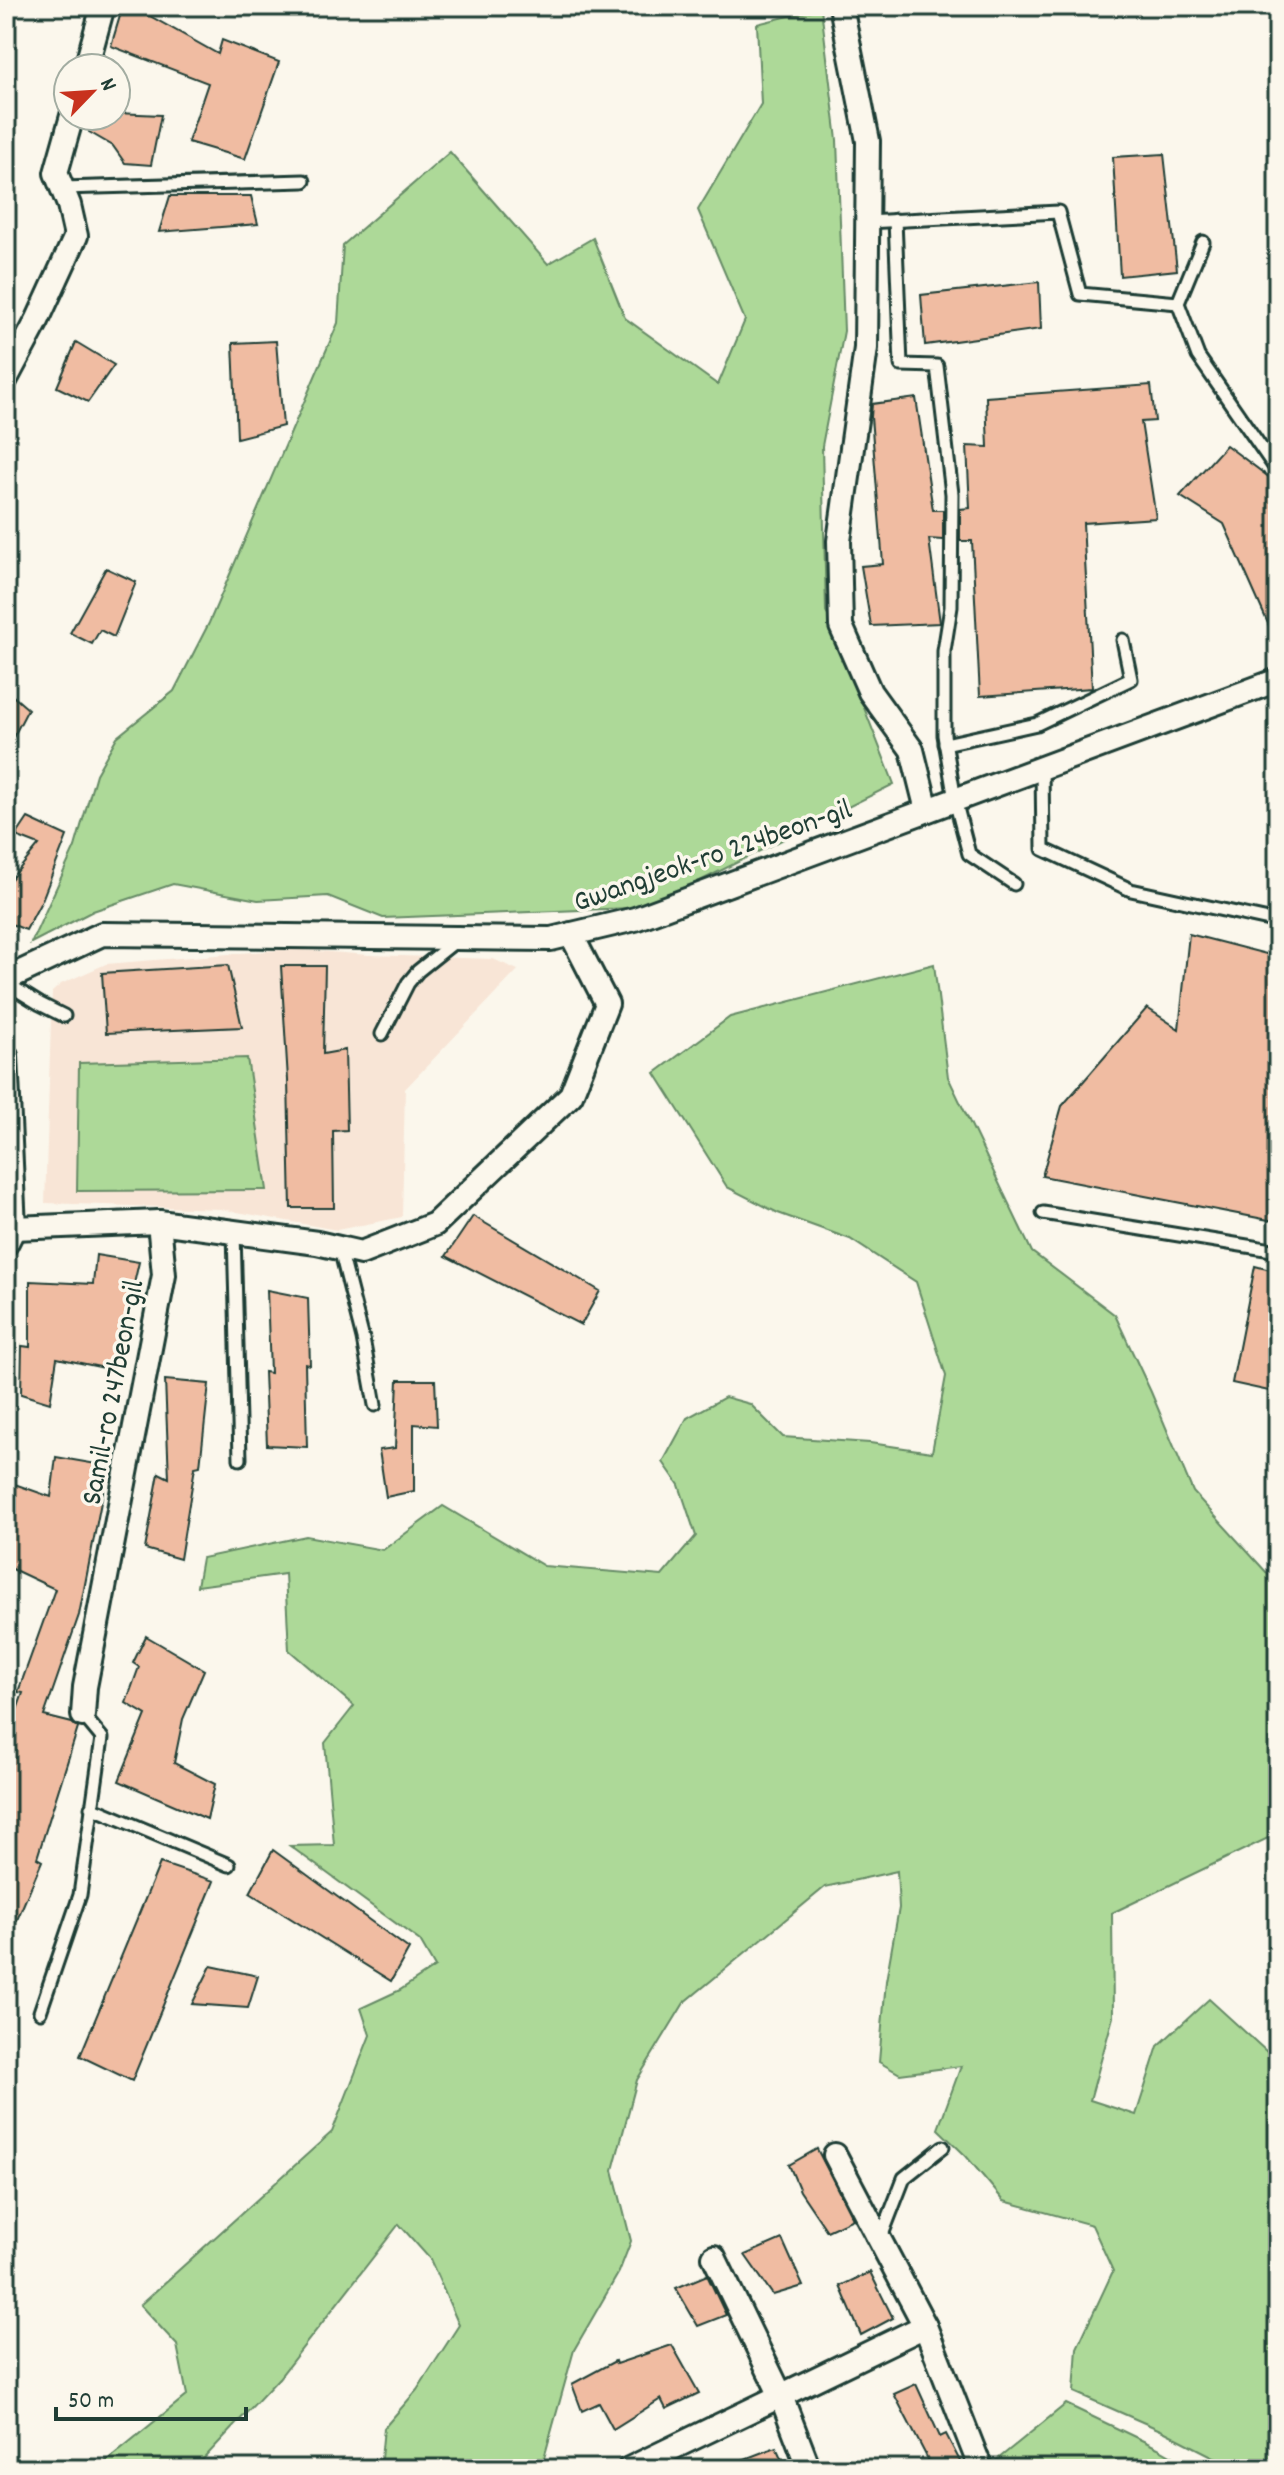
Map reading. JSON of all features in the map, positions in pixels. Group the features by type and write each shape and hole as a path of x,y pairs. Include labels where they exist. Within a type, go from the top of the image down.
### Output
{"street":[{"path":"90,52 103,6"},
{"path":"841,6 868,141 866,348 839,541 841,626 870,692 912,750 927,810"},
{"path":"6,379 76,236 56,173 68,132"},
{"name":"Gwangjeok-ro 224beon-gil","path":"6,981 102,934 551,939 635,919 1278,680"},
{"path":"6,1056 10,1236 159,1222 361,1253 435,1224 571,1095 607,1004 571,934"},
{"name":"Samil-ro 247beon-gil","path":"83,1715 85,1687 164,1275 159,1222"},
{"path":"835,2155 925,2326 981,2469"},
{"path":"714,2257 781,2396 809,2469"},
{"path":"629,2469 925,2326"}],"lane":[{"path":"62,188 304,181"},
{"path":"867,222 1058,212 1080,294 1178,303"},
{"path":"895,220 901,365 937,366 952,494 951,607 944,651 945,744 955,800 969,854 1014,884"},
{"path":"1203,242 1178,303 1198,356 1278,472"},
{"path":"945,744 1037,724 1131,679 1123,640"},
{"path":"1042,768 1043,849 1131,890 1278,922"},
{"path":"382,1034 408,983 418,971 460,938"},
{"path":"6,981 64,1016"},
{"path":"1043,1213 1278,1251"},
{"path":"234,1232 240,1459"},
{"path":"340,1248 363,1339 375,1405"},
{"path":"40,2012 80,1895 102,1738 83,1715"},
{"path":"91,1807 229,1865"},
{"path":"880,2241 904,2178 943,2147"}],"shaded area":[{"path":"291,949 493,959 518,970 405,1089 402,1217 337,1230 220,1209 45,1203 52,992 61,984 106,964"}],"green space":[{"path":"821,8 837,140 844,331 822,446 826,611 894,784 688,887 631,908 383,918 328,896 258,900 173,884 93,911 31,943 75,847 96,774 117,737 174,691 209,623 338,323 343,245 450,152 548,264 593,238 625,318 718,385 745,320 698,210 761,104 757,24"},
{"path":"934,964 948,1077 1032,1252 1115,1315 1193,1492 1278,1585 1278,1838 1270,1837 1112,1913 1113,2017 1090,2100 1136,2115 1158,2046 1209,1999 1278,2062 1278,2469 1238,2469 1238,2466 1074,2392 1077,2348 1113,2271 1092,2225 1004,2201 938,2129 961,2066 900,2074 879,2062 886,1981 899,1908 897,1871 825,1887 684,2003 637,2080 613,2170 631,2241 619,2272 574,2350 541,2469 380,2469 384,2428 417,2390 459,2325 430,2259 399,2224 279,2378 194,2469 96,2469 187,2395 177,2345 140,2305 332,2132 370,2035 361,2008 400,1990 435,1967 420,1941 290,1846 334,1845 325,1743 354,1706 289,1650 285,1574 197,1586 202,1558 306,1536 383,1550 443,1506 544,1566 662,1576 696,1536 679,1485 663,1462 687,1418 725,1397 750,1404 783,1437 870,1443 932,1452 946,1376 916,1282 850,1239 778,1213 727,1187 655,1073 730,1017"},
{"path":"247,1058 267,1190 77,1191 79,1063"},
{"path":"1066,2404 1195,2469 1000,2469 993,2463"}],"building":[{"path":"123,6 132,6 218,54 222,40 279,62 245,159 188,142 208,83 111,46"},
{"path":"132,114 161,115 151,165 125,163 113,146 89,132 132,132"},
{"path":"1164,154 1177,270 1120,276 1113,157"},
{"path":"170,196 251,196 258,224 159,232"},
{"path":"1039,282 1041,329 925,345 921,295"},
{"path":"276,341 283,426 237,438 233,343"},
{"path":"76,342 114,365 88,402 57,387"},
{"path":"1151,385 1155,421 1141,422 1156,518 1083,523 1092,688 980,696 972,541 960,541 960,509 970,508 967,446 988,447 986,397"},
{"path":"916,398 933,510 943,510 943,540 929,539 940,623 871,626 861,566 883,564 872,404"},
{"path":"1226,445 1270,478 1278,497 1278,646 1224,524 1180,496"},
{"path":"106,568 136,582 114,637 100,630 92,644 70,633"},
{"path":"6,690 28,709 6,751"},
{"path":"28,818 67,836 42,900 26,930 6,922 6,885 39,845 16,836"},
{"path":"1189,934 1278,957 1278,1207 1274,1221 1042,1176 1062,1106 1147,1008 1179,1029"},
{"path":"228,965 242,1027 106,1033 102,973"},
{"path":"281,966 325,966 323,1054 345,1050 347,1130 333,1131 334,1208 291,1208"},
{"path":"473,1216 600,1291 581,1325 446,1256"},
{"path":"96,1255 139,1262 114,1370 57,1358 50,1403 21,1394 22,1346 30,1347 30,1281 93,1284"},
{"path":"1255,1266 1278,1272 1278,1393 1232,1383"},
{"path":"267,1290 308,1298 310,1365 305,1364 307,1447 267,1445 264,1372 270,1373"},
{"path":"165,1380 209,1384 200,1466 195,1467 180,1559 145,1549 159,1473 169,1478"},
{"path":"398,1380 435,1380 437,1426 414,1424 414,1491 386,1497 379,1450 395,1448"},
{"path":"56,1457 108,1466 79,1615 44,1716 72,1723 78,1728 37,1858 42,1861 6,1946 6,1741 23,1693 18,1692 55,1589 6,1566 6,1481 51,1497"},
{"path":"146,1636 204,1670 183,1719 174,1763 215,1784 207,1819 119,1781 146,1715 126,1703 139,1667 133,1663"},
{"path":"273,1850 409,1949 391,1981 250,1893"},
{"path":"160,1863 214,1881 132,2081 80,2056"},
{"path":"211,1966 258,1976 248,2008 192,2004"},
{"path":"817,2149 853,2219 827,2231 800,2191 789,2165"},
{"path":"782,2239 803,2286 773,2295 745,2255"},
{"path":"870,2272 893,2318 861,2335 840,2286"},
{"path":"707,2275 726,2315 698,2326 676,2288"},
{"path":"672,2345 699,2393 666,2409 661,2399 613,2429 599,2403 582,2411 572,2384 615,2361 616,2364"},
{"path":"916,2384 940,2437 946,2434 964,2469 933,2469 894,2394"},
{"path":"776,2447 786,2469 724,2469 724,2467"}]}
